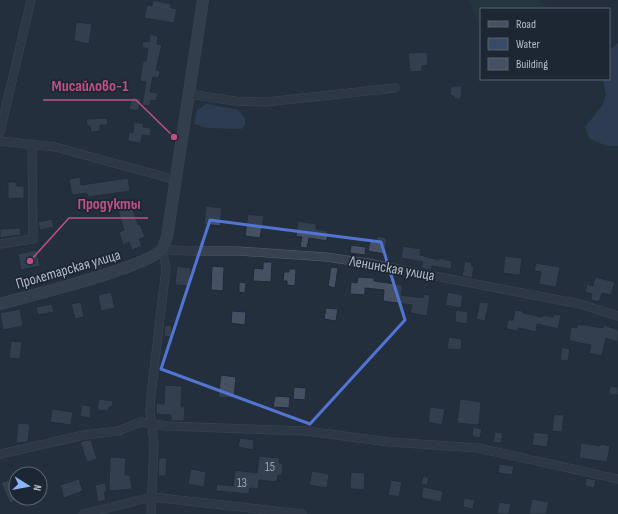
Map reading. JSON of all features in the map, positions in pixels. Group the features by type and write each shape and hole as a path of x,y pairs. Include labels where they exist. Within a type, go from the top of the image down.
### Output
{"main road":[{"path":"162,249 167,237 203,0"},
{"name":"Пролетарская улица","path":"0,304 119,270 144,261 162,249"}],"street":[{"path":"0,132 31,0"},
{"path":"189,94 235,101 266,102 395,88"},
{"path":"0,141 55,147 176,180"},
{"path":"0,244 33,239 32,144"},
{"path":"151,514 154,444 151,395 166,268 162,249"},
{"name":"Ленинская улица","path":"162,249 185,251 238,250 326,257 367,263 580,304 618,316"},
{"path":"0,454 84,435 118,431 141,422 167,426 306,431 389,442 478,448 618,479"},
{"path":"83,514 152,497 302,514"}],"highlighted area":[{"path":"210,220 381,242 405,320 310,424 161,369"}],"green space":[{"path":"469,0 540,0 548,8 480,8 480,27"}],"water":[{"path":"618,43 618,146 607,146 590,139 585,127 602,106 606,95 603,80 610,80 610,49"},
{"path":"206,104 238,110 245,118 245,125 241,129 208,128 194,124 197,110"}],"building":[{"path":"153,0 171,4 171,8 177,9 174,23 144,18 147,5 152,6"},
{"path":"76,22 92,24 89,44 74,41"},
{"path":"150,34 158,36 157,44 162,45 156,70 160,71 159,78 153,77 150,92 158,93 156,101 151,100 150,106 142,105 146,82 140,81 143,61 146,61 148,49 142,47 143,41 149,42"},
{"path":"427,52 428,65 422,66 422,71 410,72 408,53"},
{"path":"451,86 462,86 461,99 454,99 454,96 450,95"},
{"path":"132,97 141,99 138,111 129,109"},
{"path":"107,118 108,125 100,125 100,131 91,132 90,126 87,126 86,119"},
{"path":"134,122 144,124 143,127 151,128 150,136 142,135 141,143 128,141 129,132 133,133"},
{"path":"80,177 81,185 128,178 130,191 88,197 87,193 72,195 69,179"},
{"path":"8,182 16,182 17,186 24,186 24,198 8,199"},
{"path":"128,206 129,210 133,209 138,225 140,224 145,237 139,239 142,246 132,250 129,242 123,245 119,232 124,230 118,210"},
{"path":"206,206 222,208 220,226 204,224"},
{"path":"248,214 264,216 260,238 245,236"},
{"path":"52,219 54,227 40,230 38,222"},
{"path":"298,221 316,224 316,229 328,231 327,241 309,238 307,248 300,247 302,237 296,236"},
{"path":"20,228 21,235 0,238 0,229"},
{"path":"377,236 387,238 384,254 368,251 370,241 376,242"},
{"path":"351,245 366,247 365,255 350,253"},
{"path":"403,246 421,249 420,255 439,260 439,258 452,261 451,269 432,266 431,270 421,268 423,262 401,258"},
{"path":"36,250 40,266 21,270 18,254"},
{"path":"505,256 522,258 520,275 503,273"},
{"path":"465,261 472,263 471,266 474,267 472,278 462,276"},
{"path":"263,262 272,262 271,282 253,281 254,268 263,269"},
{"path":"536,263 560,267 556,287 539,284 541,272 534,271"},
{"path":"177,266 191,268 189,286 175,285"},
{"path":"212,266 224,267 223,291 211,290"},
{"path":"331,267 338,268 335,288 328,286"},
{"path":"289,269 296,269 295,286 287,285 287,281 283,281 284,272 289,272"},
{"path":"358,277 374,278 374,281 403,285 401,295 423,298 424,294 430,295 427,316 410,313 412,305 383,301 384,290 365,288 365,295 350,294 351,282 357,283"},
{"path":"595,277 615,282 611,295 602,293 599,302 591,300 592,294 585,292 587,284 593,286"},
{"path":"239,282 246,283 245,293 239,292"},
{"path":"111,292 115,308 101,311 98,295"},
{"path":"448,292 463,295 461,308 445,305"},
{"path":"81,302 84,317 75,319 71,304"},
{"path":"480,302 489,303 485,321 476,319"},
{"path":"52,304 54,312 38,315 36,307"},
{"path":"326,308 338,309 336,321 324,319"},
{"path":"20,309 23,326 3,330 0,313"},
{"path":"456,310 468,312 467,324 455,322"},
{"path":"515,310 542,317 542,315 553,317 553,314 561,315 558,329 537,324 536,332 518,328 518,331 506,329 508,320 513,320"},
{"path":"232,311 246,312 245,325 231,323"},
{"path":"578,324 603,328 604,325 618,330 618,342 606,338 602,356 589,353 591,345 569,341 571,327 577,328"},
{"path":"165,325 172,326 171,337 164,336"},
{"path":"449,337 462,339 461,350 447,349"},
{"path":"11,341 22,342 20,359 9,358"},
{"path":"562,347 570,349 568,361 560,360"},
{"path":"221,375 236,377 234,398 218,397"},
{"path":"165,385 182,386 181,406 185,406 184,421 171,421 171,415 156,414 156,403 164,404"},
{"path":"610,386 618,387 618,395 609,394"},
{"path":"294,387 306,388 305,400 293,399"},
{"path":"275,396 290,397 289,408 273,407"},
{"path":"99,399 113,401 112,407 109,407 108,411 97,410"},
{"path":"460,399 481,402 479,425 457,423"},
{"path":"82,405 91,406 90,418 80,416"},
{"path":"430,407 445,409 442,425 428,422"},
{"path":"52,409 73,412 71,425 50,422"},
{"path":"554,414 564,415 562,432 552,431"},
{"path":"18,423 30,424 28,442 16,443"},
{"path":"473,427 482,429 480,438 472,436"},
{"path":"495,432 503,433 501,443 493,442"},
{"path":"534,432 549,434 547,447 532,445"},
{"path":"240,438 254,440 253,450 238,447"},
{"path":"91,440 97,459 87,462 80,442"},
{"path":"581,443 610,446 607,462 579,458"},
{"path":"259,456 280,458 279,463 283,463 282,476 278,475 277,482 259,480 258,489 250,488 249,494 216,491 217,484 233,486 235,470 257,473"},
{"path":"110,457 126,458 125,475 130,475 132,489 109,491"},
{"path":"159,458 167,458 166,476 158,476"},
{"path":"499,464 514,466 512,475 498,473"},
{"path":"191,469 206,472 204,487 188,484"},
{"path":"312,471 329,474 327,488 309,485"},
{"path":"351,472 365,473 364,490 350,489"},
{"path":"423,476 429,478 427,485 421,484"},
{"path":"586,478 596,480 594,488 585,486"},
{"path":"79,479 83,491 64,498 60,485"},
{"path":"8,480 8,499 1,483"},
{"path":"391,480 402,482 399,497 388,495"},
{"path":"105,483 107,492 104,492 106,500 98,502 95,485"},
{"path":"423,487 443,491 441,502 421,498"},
{"path":"464,498 475,500 473,509 463,507"},
{"path":"532,499 549,502 546,514 529,514"},
{"path":"499,502 511,504 509,514 497,514"}],"place":[{"name":"Мисайлово-1","path":"174,137"},
{"name":"Продукты","path":"30,261"}]}
